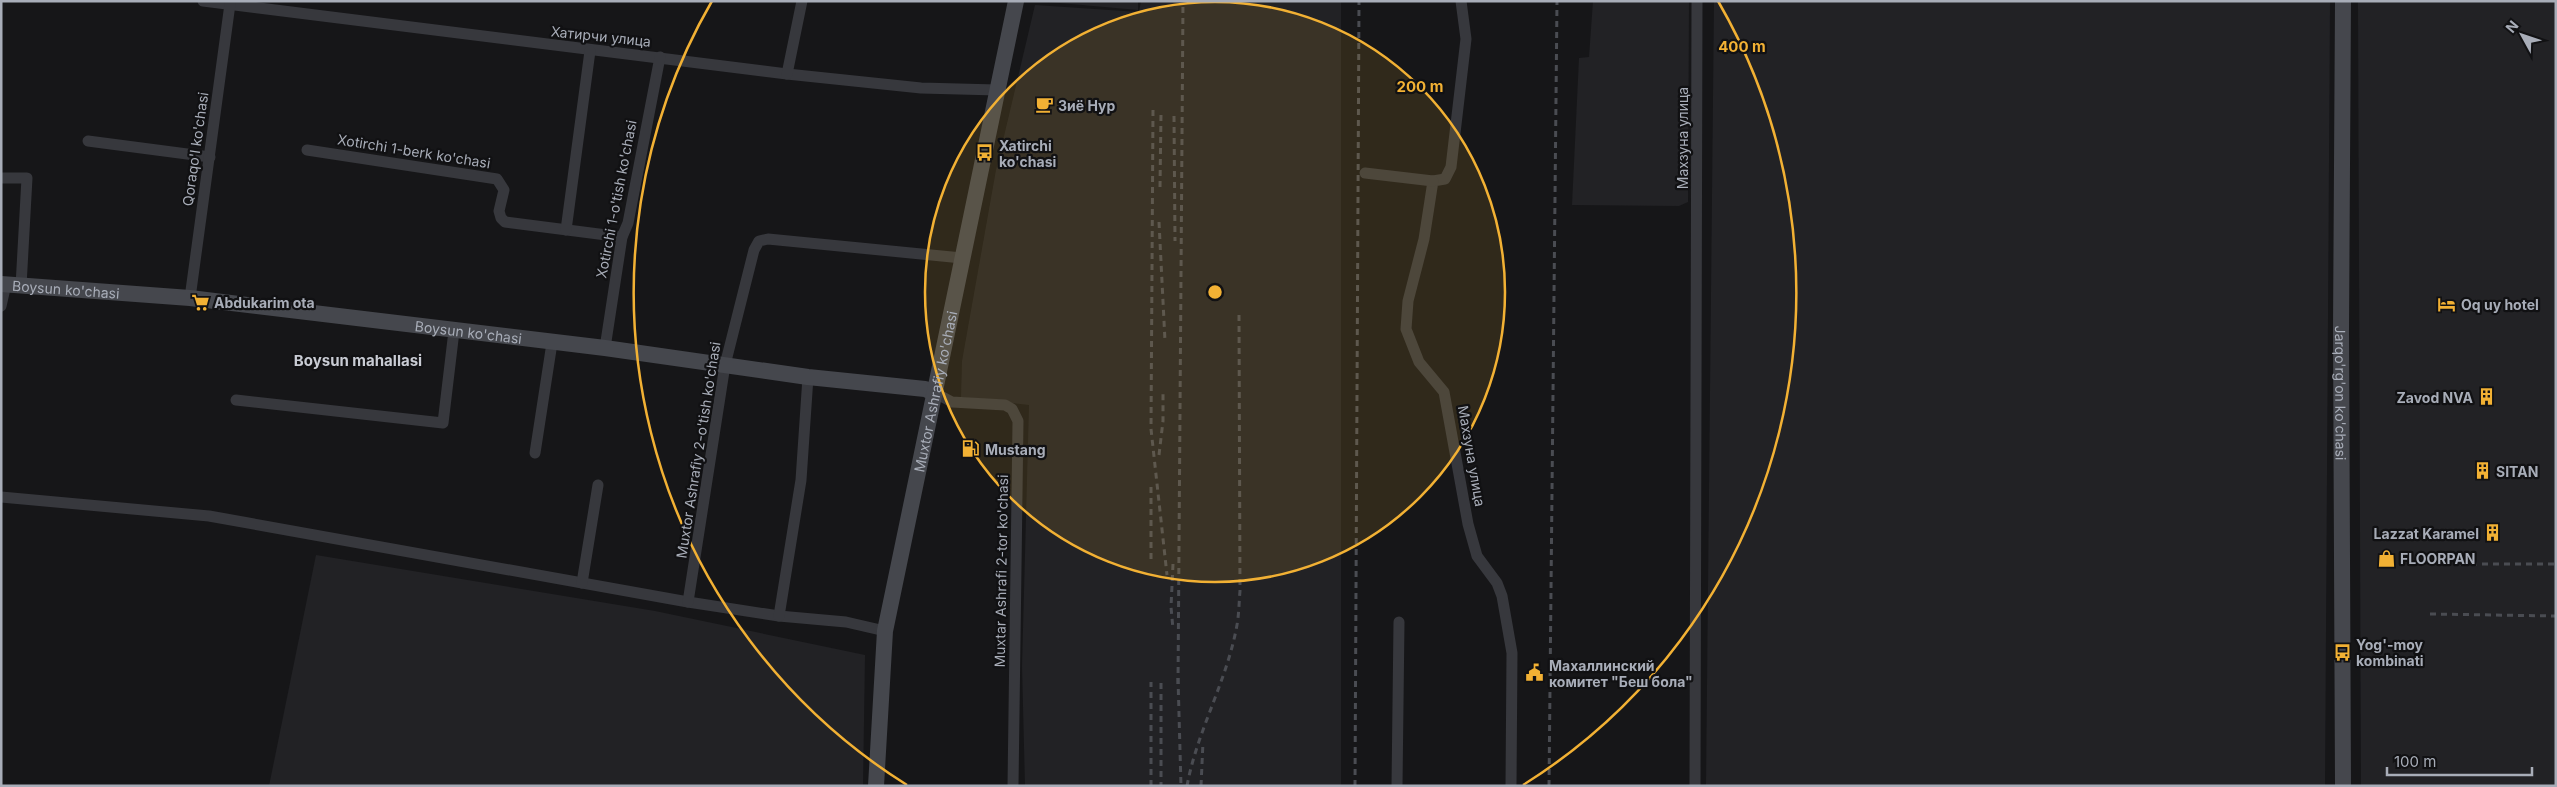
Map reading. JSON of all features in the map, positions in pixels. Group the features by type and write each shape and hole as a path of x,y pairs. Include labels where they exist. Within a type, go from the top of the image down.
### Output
{"main road":[{"name":"Muxtor Ashrafiy ko'chasi","path":"876,786 885,631 1016,1"},
{"name":"Jarqo'rg'on ko'chasi","path":"2343,1 2341,331 2343,786"},
{"name":"Jarqo'rg'on ko'chasi","path":"2352,1 2349,331 2352,786"},
{"name":"Boysun ko'chasi","path":"9,285 190,298 605,348 808,377 925,389 935,393"}],"street":[{"name":"Хатирчи улица","path":"203,1 590,51 660,57 787,74 921,88 997,90"},
{"path":"787,74 802,1"},
{"path":"1365,174 1433,181 1445,179 1451,167 1466,39 1461,1"},
{"name":"Махзуна улица","path":"1695,786 1697,1"},
{"name":"Qoraqo'l ko'chasi","path":"190,298 230,4"},
{"path":"566,230 590,51"},
{"name":"Xotirchi 1-o'tish ko'chasi","path":"605,348 622,237 628,223 660,57"},
{"path":"88,141 210,157"},
{"name":"Xotirchi 1-berk ko'chasi","path":"307,150 497,179 504,190 500,211 501,218 505,222 622,237"},
{"path":"1,178 26,177 27,180 9,285 1,306"},
{"name":"Махзуна улица","path":"1433,181 1424,239 1408,301 1406,329 1419,362 1444,392 1470,531 1477,556 1496,583 1502,596 1512,653 1511,786"},
{"name":"Muxtor Ashrafiy 2-o'tish ko'chasi","path":"688,602 725,365 754,250 759,241 768,239 962,258"},
{"path":"236,400 443,423 454,331"},
{"path":"535,453 552,343"},
{"path":"779,616 802,480 808,377"},
{"name":"Muxtar Ashrafi 2-tor ko'chasi","path":"935,393 952,402 1005,405 1012,409 1018,421 1013,786"},
{"path":"582,583 598,485"},
{"path":"1,497 209,516 688,602 779,616 846,622 885,631"},
{"path":"1397,786 1399,622"}],"shaded area":[{"path":"1037,1 1138,1 1138,10"},
{"path":"1141,1 1341,1 1341,786 1025,786 1022,666 1029,405 961,397 962,361 996,170 1035,5 1139,12"},
{"path":"1593,1 1689,1 1688,202 1679,206 1572,205 1579,58 1589,57"},
{"path":"1714,1 2330,1 2325,786 1706,786"},
{"path":"2358,1 2556,1 2556,786 2361,786"},
{"path":"316,555 655,611 865,655 863,786 269,786"}],"railway":[{"path":"1178,684 1183,1"},
{"path":"1355,786 1359,1"},
{"path":"1549,786 1557,1"},
{"path":"1153,110 1151,429 1167,575"},
{"path":"1160,187 1161,114"},
{"path":"1174,116 1175,241"},
{"path":"1159,222 1165,341"},
{"path":"1187,786 1198,746 1226,666 1238,617 1240,591 1239,313"},
{"path":"1159,455 1163,421 1163,390"},
{"path":"1151,482 1151,559"},
{"path":"1173,564 1171,607 1173,629"},
{"path":"2460,564 2556,564"},
{"path":"2430,614 2556,616"},
{"path":"1178,678 1181,786"},
{"path":"1151,682 1151,786"},
{"path":"1161,683 1161,786"},
{"path":"1201,786 1203,742"}],"place":[{"name":"Зиё Нур","path":"1044,105"},
{"name":"Xatirchi ko'chasi","path":"985,153"},
{"name":"Abdukarim ota","path":"200,302"},
{"name":"Oq uy hotel","path":"2447,304"},
{"name":"Zavod NVA","path":"2487,397"},
{"name":"Mustang","path":"971,449"},
{"name":"SITAN","path":"2482,471"},
{"name":"Lazzat Karamel","path":"2493,533"},
{"name":"FLOORPAN","path":"2386,558"},
{"name":"Yog'-moy kombinati","path":"2342,652"},
{"name":"Махаллинский комитет \"Беш бола\"","path":"1535,673"}],"district":[{"name":"Boysun mahallasi","path":"358,360"}]}
